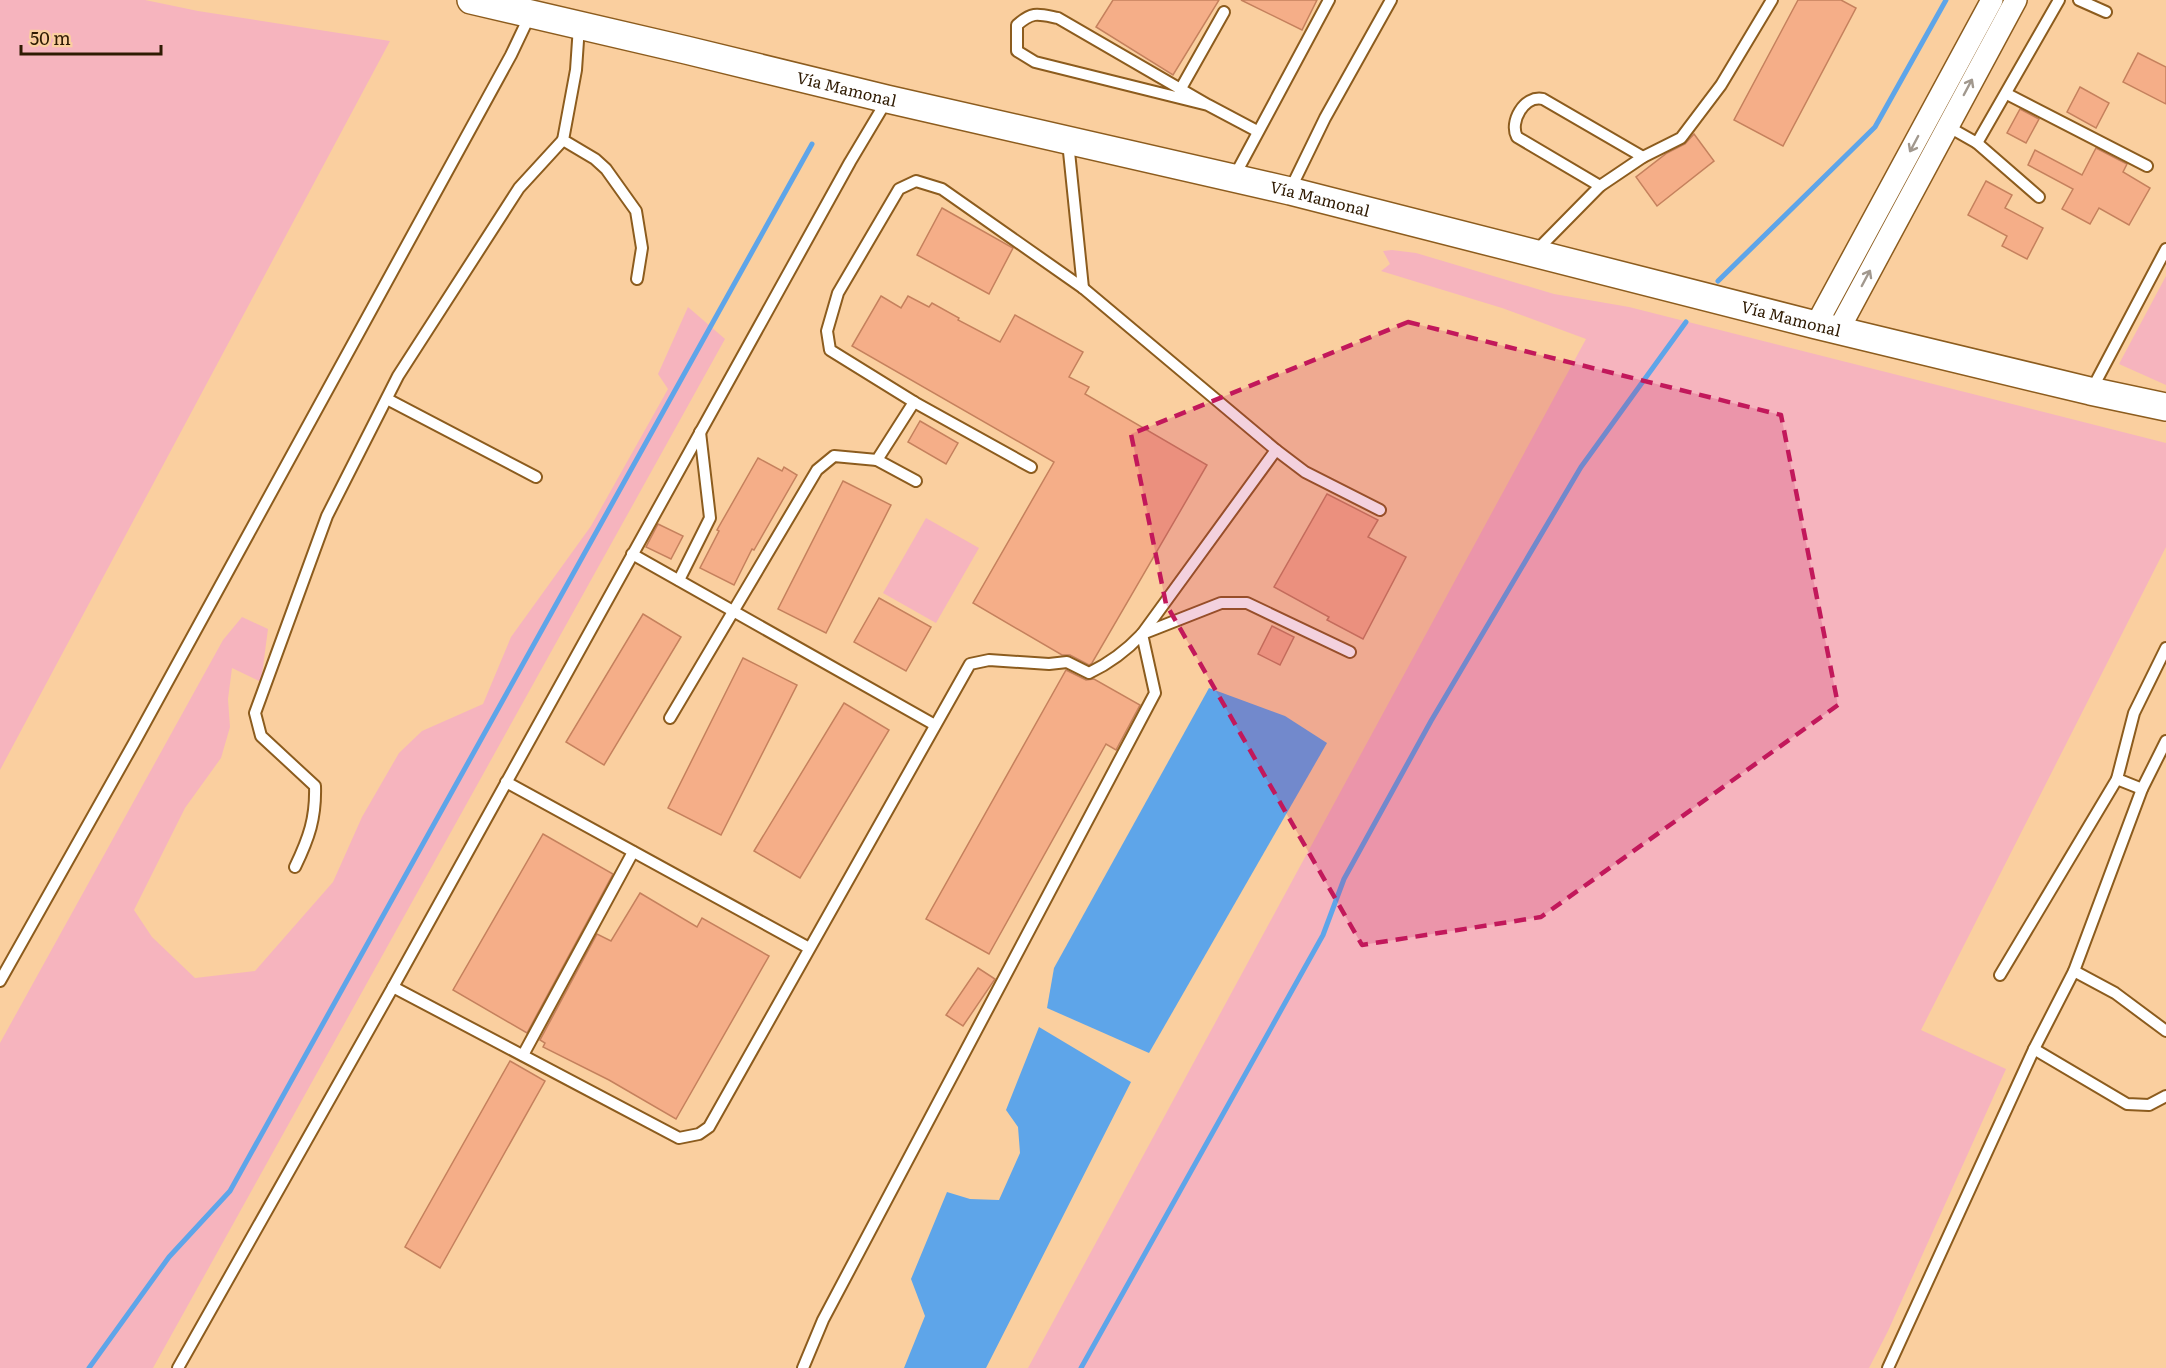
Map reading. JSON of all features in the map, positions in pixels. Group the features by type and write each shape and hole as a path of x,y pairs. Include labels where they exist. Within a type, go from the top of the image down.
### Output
{"street":[{"name":"Vía Mamonal","path":"471,0 887,99 1234,177 1828,327 2090,391 2166,407"},
{"path":"1828,327 1992,0"},
{"path":"1828,327 1947,126 2016,0"}],"lane":[{"path":"1234,177 1329,0"},
{"path":"1290,191 1325,118 1391,0"},
{"path":"1534,254 1600,186 1643,157 1681,138 1721,86 1772,0"},
{"path":"1977,144 2059,0"},
{"path":"2079,0 2106,12"},
{"path":"1180,90 1224,12"},
{"path":"0,981 511,55 530,14"},
{"path":"1208,105 1035,62 1017,51 1017,25 1028,15 1039,14 1058,18 1180,90 1257,131"},
{"path":"295,867 310,834 316,806 315,786 261,736 255,713 327,516 398,376 519,188 563,140 576,70 579,26"},
{"path":"2007,94 2147,166"},
{"path":"1600,186 1517,137 1513,130 1514,122 1528,101 1536,98 1543,99 1643,157"},
{"path":"178,1368 393,987 844,172 887,99"},
{"path":"1947,126 1977,144 2038,197"},
{"path":"563,140 595,159 606,169 636,211 642,248 638,279"},
{"path":"1068,140 1083,288"},
{"path":"1031,467 914,402 830,350 827,331 838,292 899,189 916,182 942,189 1083,288 1305,472 1380,510"},
{"path":"2090,391 2166,249"},
{"path":"387,399 536,477"},
{"path":"877,460 914,402"},
{"path":"679,580 710,519 700,432"},
{"path":"393,987 680,1138 699,1134 709,1126 972,662 1010,661 1049,664 1067,662 1089,673 1126,651 1142,634 1276,450"},
{"path":"670,718 817,470 834,456 877,460 915,481"},
{"path":"632,554 935,725"},
{"path":"1142,634 1221,603 1247,603 1350,652"},
{"path":"803,1368 823,1320 1155,693 1142,634"},
{"path":"2000,975 2117,779 2134,713 2166,648"},
{"path":"1888,1368 2034,1049 2074,970 2142,789 2166,741"},
{"path":"2117,779 2142,789"},
{"path":"506,782 809,948"},
{"path":"523,1055 633,852"},
{"path":"2074,970 2115,993 2166,1031"},
{"path":"2034,1049 2127,1104 2149,1106 2166,1096"}],"highlighted area":[{"path":"1408,322 1781,415 1838,705 1541,917 1362,945 1166,604 1131,434"}],"shaded area":[{"path":"0,0 145,0 198,11 390,41 0,770"},
{"path":"1383,251 1416,253 1554,294 1629,307 2166,443 2166,547 1921,1030 2006,1069 1888,1331 1869,1368 1028,1368 1586,339 1502,308 1381,271 1390,264"},
{"path":"2166,276 2166,385 2119,364"},
{"path":"688,307 725,339 153,1368 0,1368 0,1043 223,640 242,617 268,629 261,682 232,668 228,699 230,727 221,758 185,808 134,910 152,937 195,978 255,971 333,882 362,817 399,753 422,731 483,704 511,637 591,526 668,389 658,374"},
{"path":"926,518 979,548 936,623 883,593"}],"water":[{"path":"1209,688 1285,716 1327,743 1149,1053 1047,1008 1054,968"},
{"path":"1039,1027 1131,1082 986,1368 904,1368 925,1316 911,1279 947,1192 970,1199 999,1200 1020,1153 1018,1127 1006,1110"}],"building":[{"path":"1113,0 1219,0 1173,75 1096,27"},
{"path":"1241,0 1317,0 1302,30"},
{"path":"1798,0 1841,0 1856,8 1783,146 1734,120"},
{"path":"2138,53 2166,67 2166,104 2123,82"},
{"path":"2080,87 2109,103 2096,128 2067,112"},
{"path":"2020,109 2039,119 2026,143 2007,133"},
{"path":"1694,134 1714,161 1657,206 1636,177 1667,153 1685,144"},
{"path":"2096,148 2127,164 2123,172 2150,188 2129,225 2099,208 2090,224 2062,209 2073,189 2028,165 2035,150 2082,175"},
{"path":"1986,181 2012,195 2005,208 2043,228 2027,259 2002,246 2007,236 1968,215"},
{"path":"942,208 1013,248 989,294 917,255"},
{"path":"881,296 901,308 908,296 929,307 932,303 959,318 958,320 1000,342 1015,315 1083,352 1069,377 1089,387 1085,394 1207,465 1089,665 1070,655 1062,655 973,603 1054,462 852,346"},
{"path":"920,421 958,443 946,464 908,442"},
{"path":"758,458 782,471 784,467 797,475 754,550 752,549 734,585 700,568 719,531 717,530"},
{"path":"843,481 891,505 826,633 778,609"},
{"path":"1327,494 1378,520 1368,537 1406,557 1363,639 1327,620 1329,617 1274,587"},
{"path":"658,524 683,536 671,559 646,547"},
{"path":"879,598 931,627 906,671 854,642"},
{"path":"643,614 681,637 604,765 566,742"},
{"path":"1272,626 1294,637 1280,665 1258,654"},
{"path":"743,658 797,685 721,835 668,808"},
{"path":"1066,670 1086,680 1094,679 1140,705 1116,750 1106,744 989,954 926,919"},
{"path":"844,703 889,730 800,878 754,851"},
{"path":"543,834 613,874 527,1033 453,990"},
{"path":"640,893 697,927 702,918 769,956 676,1119 609,1080 543,1047 545,1043 540,1040 597,934 611,941"},
{"path":"978,968 995,979 963,1026 946,1015"},
{"path":"510,1061 545,1081 440,1268 405,1247"}],"waterway":[{"path":"1718,281 1875,127 1946,0"},
{"path":"89,1368 169,1257 230,1191 812,144"},
{"path":"1081,1368 1323,935 1344,879 1431,721 1581,467 1686,322"}]}
